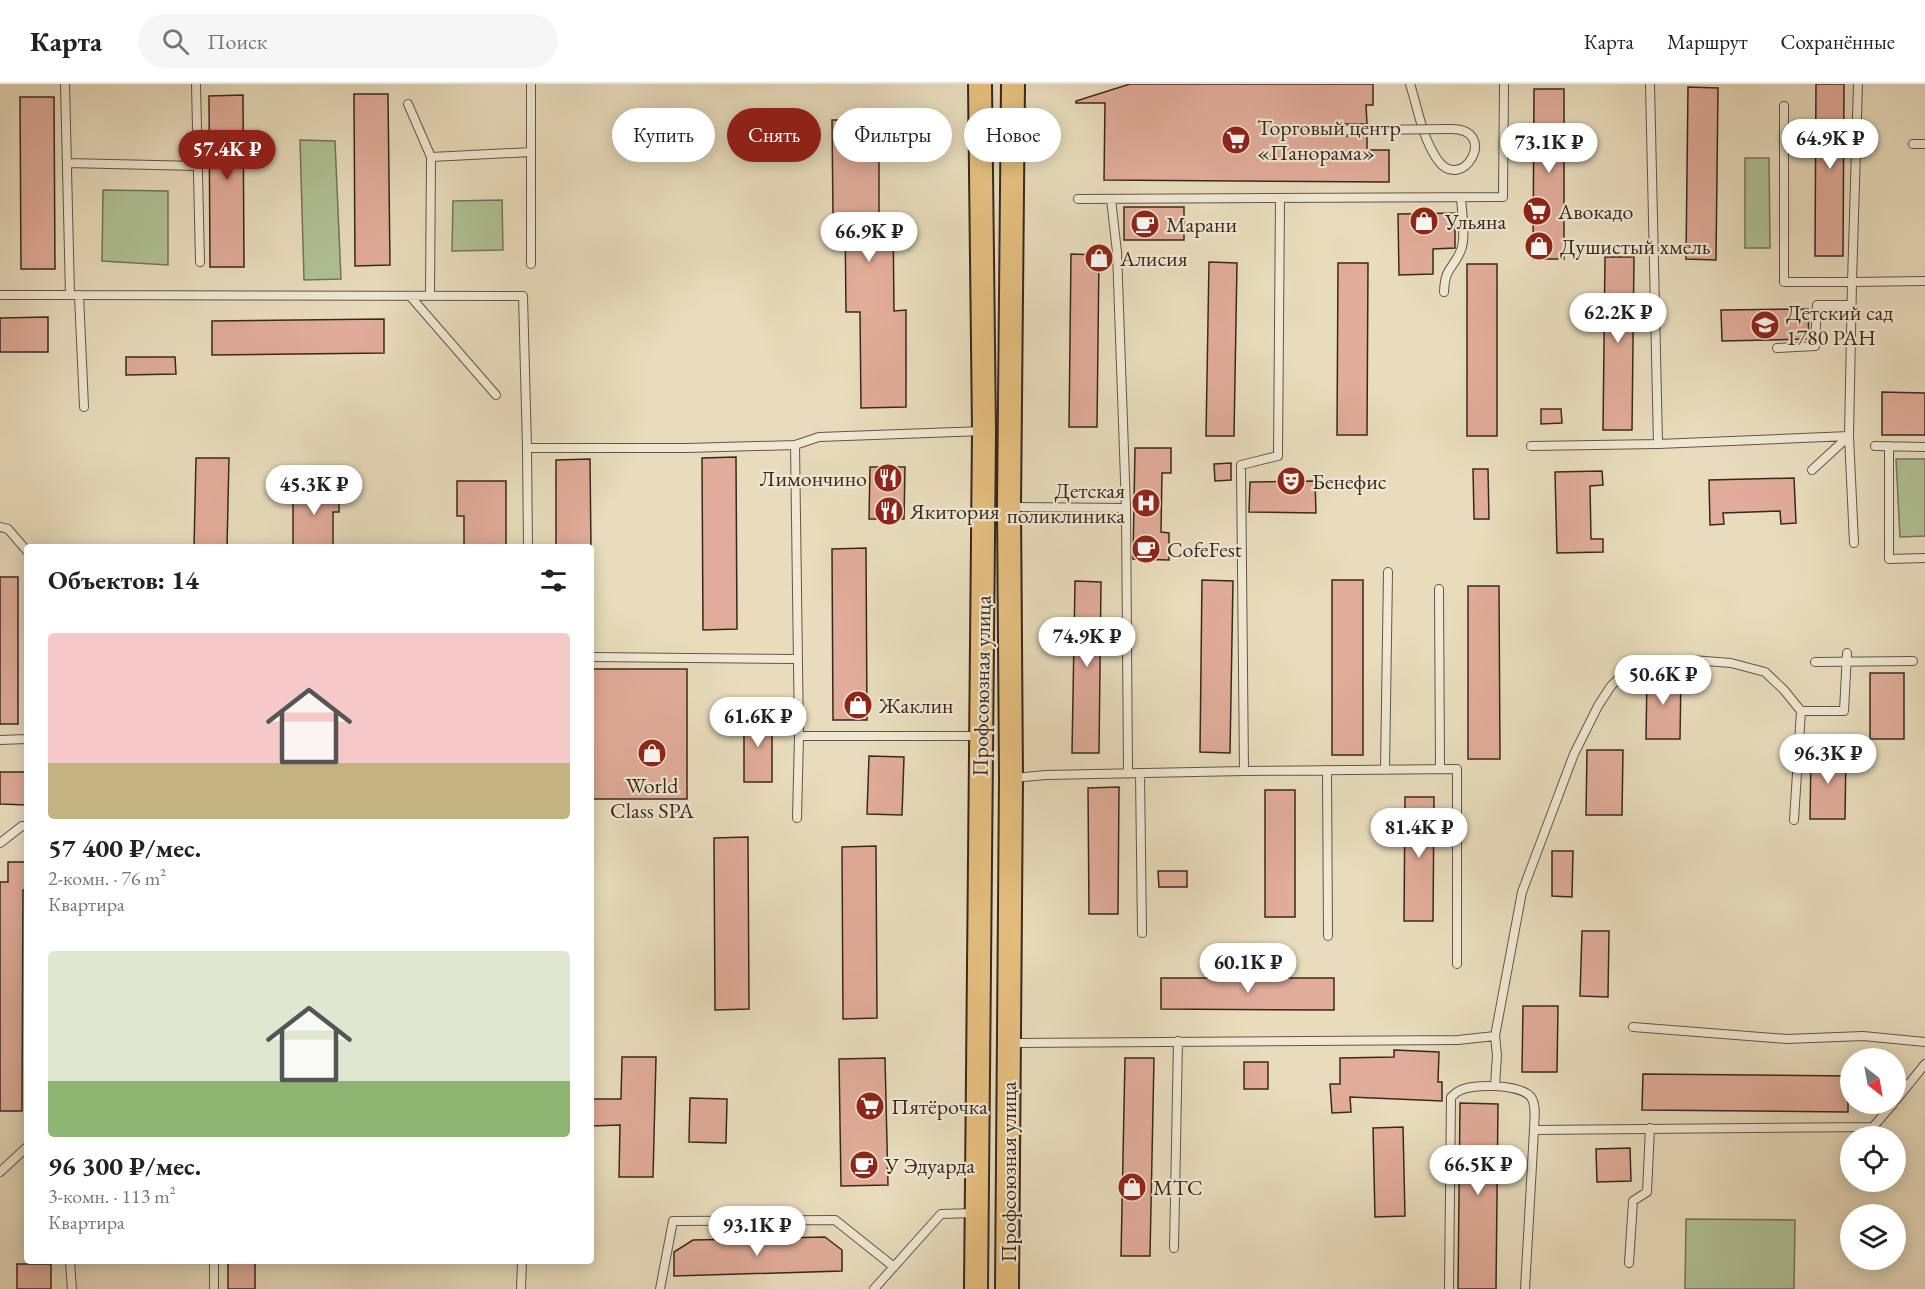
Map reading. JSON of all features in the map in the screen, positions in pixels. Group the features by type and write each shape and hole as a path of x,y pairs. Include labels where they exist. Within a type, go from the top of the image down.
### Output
{"main road":[{"name":"Профсоюзная улица","path":"976,1289 984,431 980,84"},
{"name":"Профсоюзная улица","path":"1007,1289 1011,778 1009,507 1013,84"}],"lane":[{"path":"65,84 70,295"},
{"path":"196,84 200,262"},
{"path":"531,84 531,264"},
{"path":"1346,130 1457,129 1463,130 1472,138 1475,154 1466,166 1448,168 1437,159 1424,132 1410,84"},
{"path":"1078,199 1503,197 1503,84"},
{"path":"1650,84 1658,444"},
{"path":"1854,543 1849,436 1858,84"},
{"path":"408,104 431,157 430,296"},
{"path":"1784,106 1784,282 1925,281"},
{"path":"1913,144 1925,144"},
{"path":"431,157 531,152"},
{"path":"67,163 198,166"},
{"path":"1244,771 1241,465 1278,456 1280,198"},
{"path":"1444,292 1444,277 1461,252 1463,243 1461,198"},
{"path":"1111,199 1117,252 1126,508 1128,774"},
{"path":"0,294 523,296 528,544"},
{"path":"79,295 84,407"},
{"path":"410,296 496,395"},
{"path":"1777,348 1815,346 1817,305 1851,305"},
{"path":"527,448 795,445 819,437 984,431"},
{"path":"1531,446 1658,444 1849,436"},
{"path":"1812,470 1849,436"},
{"path":"795,445 799,736 797,818"},
{"path":"1875,446 1925,447"},
{"path":"1889,446 1889,559 1925,558"},
{"path":"1009,507 1126,508"},
{"path":"0,528 8,529 24,548"},
{"path":"1385,770 1388,572"},
{"path":"1439,589 1440,769"},
{"path":"1801,711 1844,711 1847,653"},
{"path":"594,657 797,659"},
{"path":"1495,1086 1497,1055 1495,1036 1522,892 1574,754 1598,706 1611,686 1625,672 1643,666 1692,660 1731,663 1765,672 1801,711 1794,820"},
{"path":"1815,662 1913,661"},
{"path":"799,736 980,736"},
{"path":"0,740 24,739"},
{"path":"1799,744 1821,743"},
{"path":"1011,778 1140,773 1457,769 1457,964"},
{"path":"1327,770 1328,936"},
{"path":"1140,773 1142,933"},
{"path":"0,843 24,826"},
{"path":"1632,1027 1787,1039 1863,1036 1925,1042"},
{"path":"1009,1043 1458,1040 1495,1036"},
{"path":"1174,1248 1178,1041"},
{"path":"1906,1088 1925,1064"},
{"path":"1449,1289 1451,1097 1460,1089 1495,1086 1518,1088 1530,1096 1534,1105 1525,1289"},
{"path":"1533,1130 1873,1127 1884,1114"},
{"path":"1629,1263 1633,1201 1647,1192 1650,1128"},
{"path":"0,1172 24,1151"},
{"path":"874,1289 941,1214 976,1213"},
{"path":"660,1289 672,1221 835,1220 894,1267"},
{"path":"70,1264 72,1289"},
{"path":"214,1264 214,1289"},
{"path":"520,1289 522,1264"}],"green space":[{"path":"300,140 335,141 341,279 304,280"},
{"path":"1745,158 1769,158 1770,248 1745,248"},
{"path":"103,190 168,191 168,265 102,261"},
{"path":"502,200 503,250 452,251 453,201"},
{"path":"1896,459 1925,459 1925,536 1900,537"},
{"path":"1686,1219 1795,1220 1794,1289 1685,1289"}],"building":[{"name":"Торговый центр «Панорама»","path":"1130,84 1373,84 1373,105 1366,105 1367,124 1345,124 1340,131 1345,136 1367,136 1367,150 1389,150 1389,182 1104,180 1105,103 1076,103 1076,101"},
{"path":"1816,84 1844,84 1843,256 1815,256"},
{"path":"1688,87 1718,88 1716,260 1686,259"},
{"path":"1534,89 1564,89 1564,259 1533,259"},
{"path":"354,94 388,94 390,265 355,266"},
{"path":"243,95 244,267 210,267 209,96"},
{"path":"20,97 54,97 55,269 21,269"},
{"path":"832,120 833,162 879,162 879,214 893,214 894,311 906,310 906,407 861,408 860,312 846,312 845,216 833,216"},
{"path":"1124,207 1184,207 1184,240 1124,240"},
{"path":"1455,213 1455,248 1433,249 1433,274 1399,275 1398,214"},
{"path":"1071,254 1099,255 1097,427 1069,427"},
{"path":"1605,257 1634,257 1632,430 1603,430"},
{"path":"1209,262 1237,263 1234,436 1206,436"},
{"path":"1338,263 1368,263 1367,435 1337,435"},
{"path":"1467,264 1497,264 1497,436 1467,436"},
{"name":"Детский сад 1780 РАН","path":"1808,309 1809,339 1722,341 1721,310"},
{"path":"48,317 48,352 0,352 0,318"},
{"path":"384,319 384,353 212,355 212,321"},
{"path":"126,357 175,357 176,374 126,375"},
{"path":"1882,392 1925,393 1925,435 1882,435"},
{"path":"1541,409 1561,409 1562,423 1541,424"},
{"path":"1135,448 1171,448 1171,473 1162,473 1161,532 1169,533 1169,560 1133,559"},
{"path":"736,457 737,629 703,630 702,458"},
{"path":"196,458 229,458 227,544 194,544"},
{"path":"590,459 591,544 556,544 556,460"},
{"path":"1231,463 1231,480 1215,481 1214,464"},
{"path":"870,467 905,467 904,519 869,519"},
{"path":"1473,469 1488,469 1489,519 1474,519"},
{"path":"1602,471 1603,485 1590,486 1591,539 1603,539 1603,552 1557,553 1555,472"},
{"path":"1794,478 1796,523 1781,524 1780,511 1723,513 1724,524 1710,525 1709,480"},
{"path":"457,481 506,481 506,544 464,544 464,516 457,516"},
{"path":"1315,481 1316,513 1249,512 1250,482"},
{"path":"339,485 339,512 333,512 333,544 293,544 293,486"},
{"path":"866,548 867,720 833,720 832,549"},
{"path":"0,577 18,577 18,724 0,724"},
{"path":"1202,580 1233,581 1230,753 1200,752"},
{"path":"1332,580 1363,580 1363,755 1332,755"},
{"path":"1075,581 1101,582 1099,753 1072,753"},
{"path":"1468,586 1499,586 1500,759 1468,759"},
{"path":"594,669 687,669 687,799 594,799"},
{"path":"1870,673 1904,673 1904,739 1870,739"},
{"path":"1647,674 1681,674 1680,739 1646,739"},
{"path":"744,713 772,713 772,782 744,782"},
{"path":"1587,750 1623,750 1622,815 1586,815"},
{"path":"1811,751 1846,752 1845,819 1810,819"},
{"path":"869,756 904,757 902,815 867,814"},
{"path":"0,772 24,772 24,805 0,804"},
{"path":"1119,787 1118,914 1089,914 1088,788"},
{"path":"1265,790 1295,790 1295,917 1265,917"},
{"path":"1405,797 1434,797 1433,921 1404,921"},
{"path":"748,837 749,1009 715,1010 714,838"},
{"path":"876,846 877,1018 843,1019 842,847"},
{"path":"1552,851 1573,851 1572,897 1552,896"},
{"path":"8,862 24,862 22,1111 0,1111 0,882 8,882"},
{"path":"1158,871 1187,871 1187,887 1159,887"},
{"path":"1582,931 1609,931 1608,997 1580,996"},
{"path":"1161,978 1334,978 1334,1010 1161,1009"},
{"path":"1523,1006 1558,1006 1557,1072 1522,1072"},
{"path":"1394,1050 1439,1052 1438,1082 1442,1082 1442,1101 1350,1097 1351,1112 1332,1113 1330,1084 1340,1084 1340,1058 1394,1057"},
{"path":"622,1057 656,1057 653,1177 619,1177 620,1125 594,1126 594,1099 621,1099"},
{"path":"885,1058 888,1185 841,1186 839,1059"},
{"path":"1125,1058 1154,1058 1150,1256 1121,1256"},
{"path":"1244,1062 1268,1062 1268,1089 1244,1089"},
{"path":"1643,1074 1840,1076 1840,1112 1642,1110"},
{"path":"690,1098 727,1099 726,1143 689,1142"},
{"path":"1460,1103 1498,1104 1496,1289 1458,1289"},
{"path":"1403,1127 1405,1216 1375,1217 1373,1128"},
{"path":"1630,1148 1631,1181 1597,1182 1596,1149"},
{"path":"825,1237 842,1250 842,1271 674,1276 674,1252 693,1240"},
{"path":"17,1264 51,1264 51,1289 17,1289"},
{"path":"228,1264 255,1264 255,1289 228,1289"}],"place":[{"name":"Торговый центр «Панорама»","path":"1236,140"},
{"name":"Авокадо","path":"1537,211"},
{"name":"Ульяна","path":"1424,221"},
{"name":"Марани","path":"1145,224"},
{"name":"Душистый хмель","path":"1539,246"},
{"name":"Алисия","path":"1099,258"},
{"name":"Детский сад 1780 РАН","path":"1765,325"},
{"name":"Лимончино","path":"888,478"},
{"name":"Бенефис","path":"1291,481"},
{"name":"Детская поликлиника","path":"1146,503"},
{"name":"Якитория","path":"889,511"},
{"name":"CofeFest","path":"1146,549"},
{"name":"Жаклин","path":"858,705"},
{"name":"World Class SPA","path":"652,753"},
{"name":"Пятёрочка","path":"870,1106"},
{"name":"У Эдуарда","path":"864,1165"},
{"name":"МТС","path":"1132,1187"}]}
